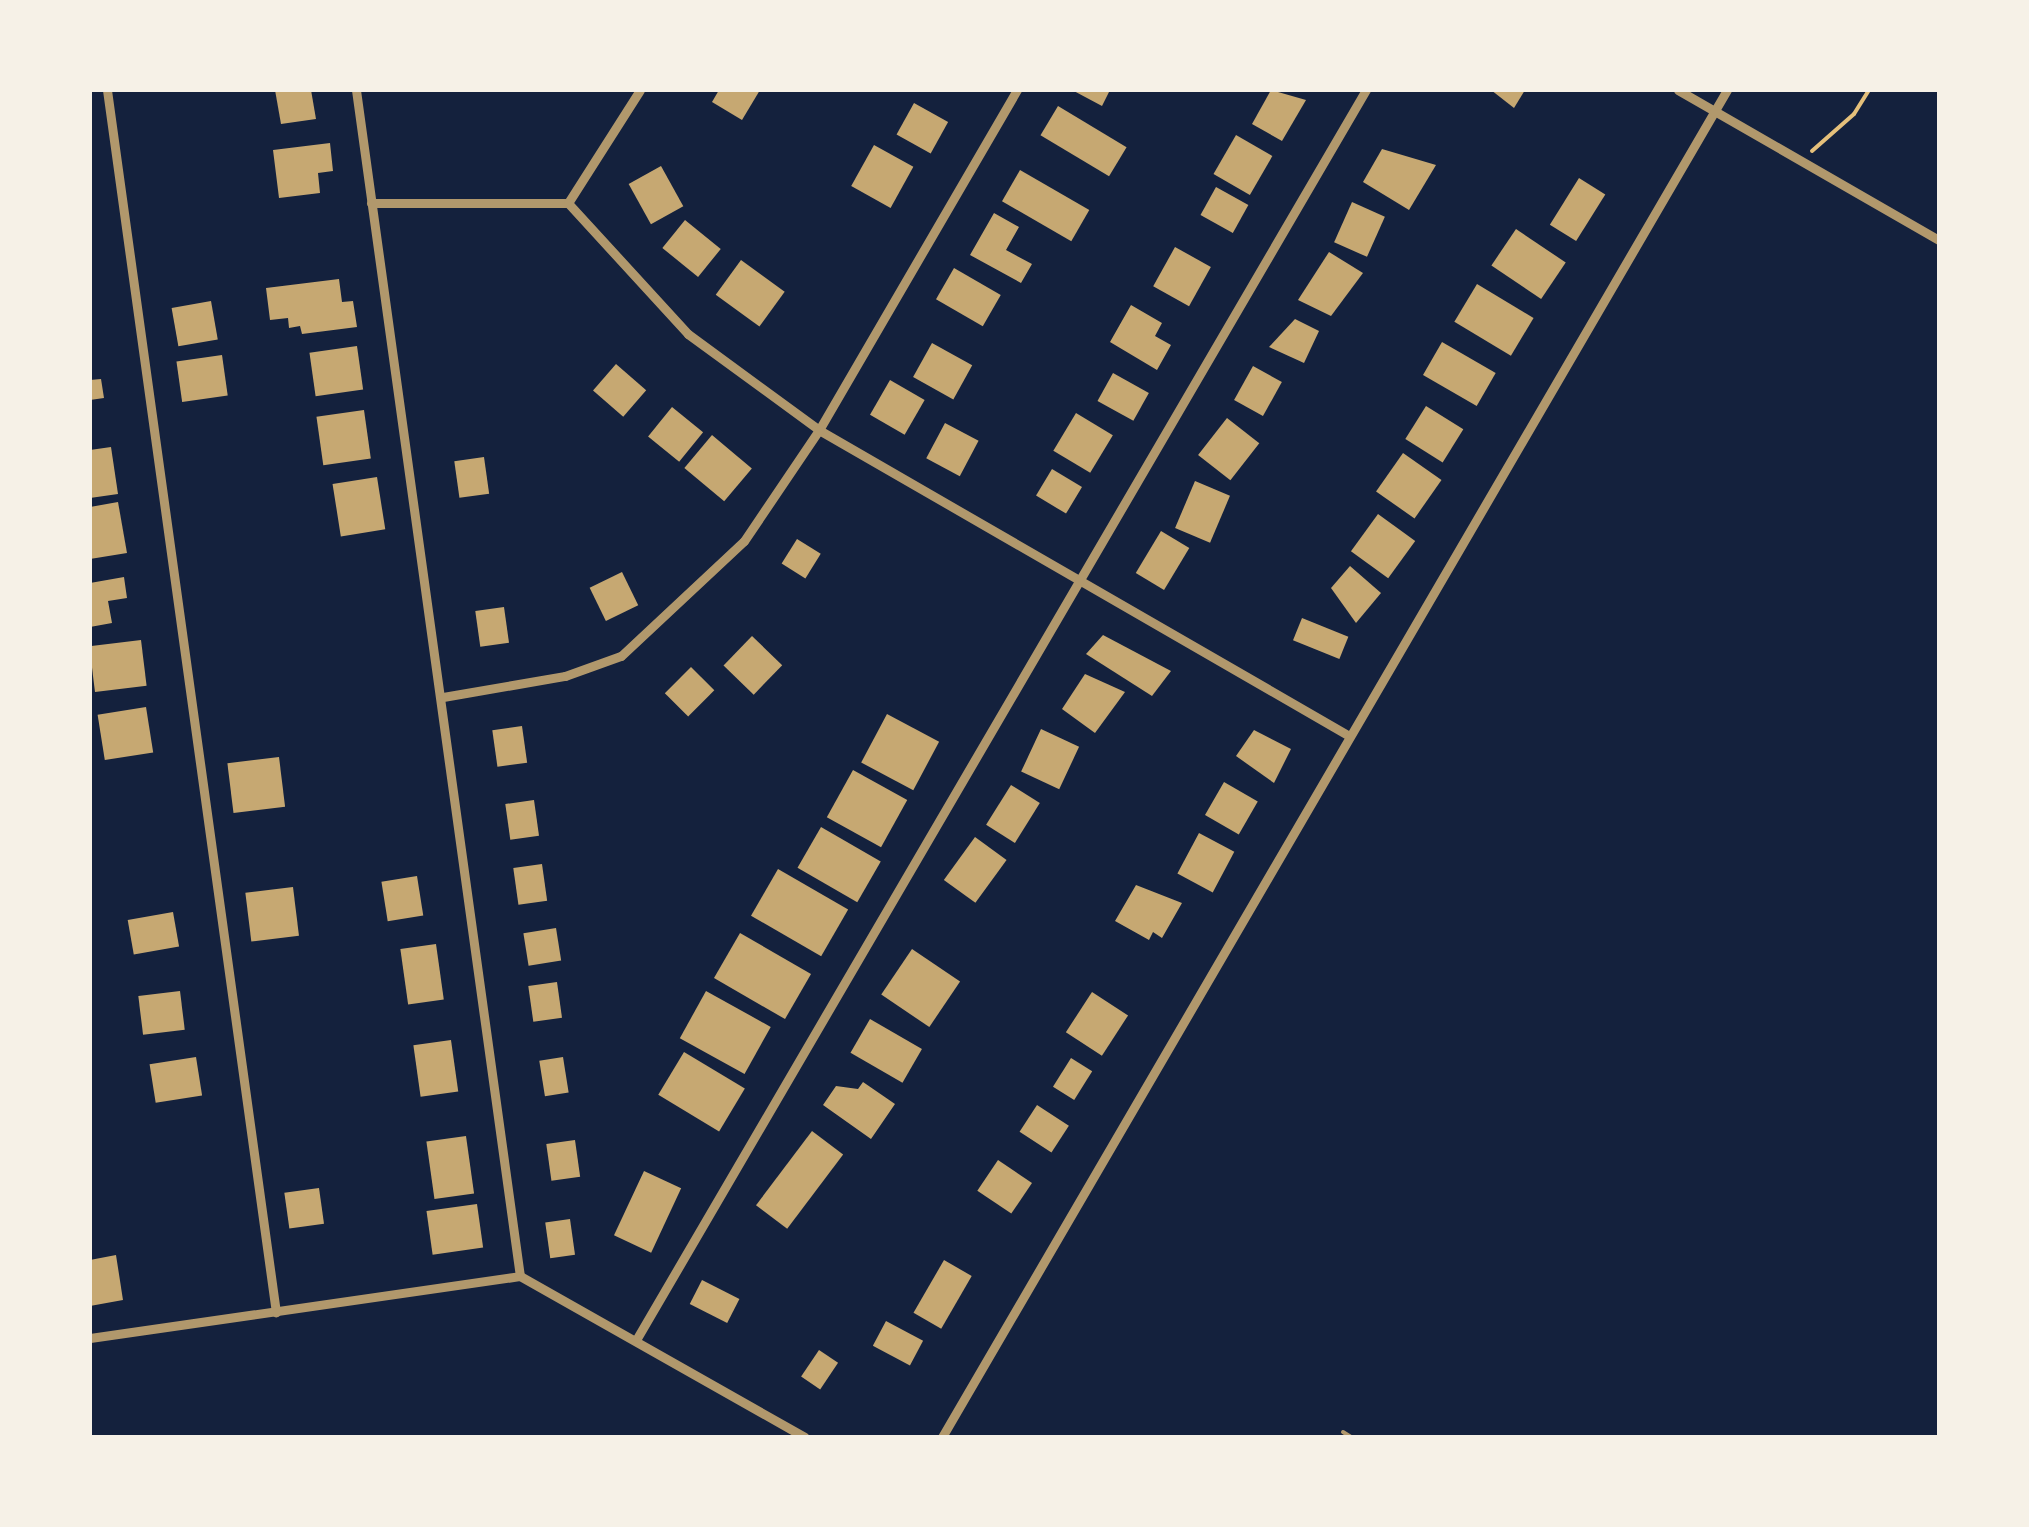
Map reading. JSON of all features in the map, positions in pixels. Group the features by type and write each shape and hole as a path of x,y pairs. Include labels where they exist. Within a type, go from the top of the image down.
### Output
{"street":[{"path":"107,90 276,1312"},
{"path":"356,90 443,697 520,1276"},
{"path":"568,203 640,90"},
{"path":"443,697 565,676 621,656 744,541 819,430 1017,90"},
{"path":"636,1340 1075,580 1366,90"},
{"path":"1678,90 1939,240"},
{"path":"942,1437 1346,734 1727,90"},
{"path":"371,203 568,203 688,334 819,430 1346,734"},
{"path":"90,1338 520,1276 805,1437"}],"lane":[{"path":"1344,1432 1351,1437"}],"path":[{"path":"1801,161 1854,114 1868,90"}],"building":[{"path":"275,90 311,90 316,119 281,124"},
{"path":"719,90 760,90 742,120 712,102"},
{"path":"1072,90 1110,90 1102,106"},
{"path":"1271,90 1306,100 1282,141 1252,124"},
{"path":"1491,90 1525,90 1514,108"},
{"path":"914,103 948,122 931,153 897,134"},
{"path":"1058,106 1127,147 1109,176 1040,135"},
{"path":"1236,135 1272,156 1250,195 1214,174"},
{"path":"330,143 333,171 318,173 320,193 279,198 273,150"},
{"path":"874,145 913,167 891,208 851,186"},
{"path":"1382,149 1436,165 1409,210 1363,182"},
{"path":"661,166 683,206 651,224 629,184"},
{"path":"1020,170 1089,210 1071,241 1002,201"},
{"path":"1579,178 1605,194 1576,241 1550,225"},
{"path":"1216,187 1248,205 1233,233 1200,215"},
{"path":"1352,202 1385,217 1367,257 1334,242"},
{"path":"994,213 1019,227 1006,250 1032,264 1021,283 970,255"},
{"path":"685,220 721,249 698,277 662,248"},
{"path":"1516,229 1566,263 1541,299 1491,265"},
{"path":"1175,247 1211,267 1189,306 1153,286"},
{"path":"1329,252 1363,273 1331,316 1298,300"},
{"path":"741,260 785,292 759,327 716,295"},
{"path":"954,268 1001,295 983,326 936,299"},
{"path":"339,279 342,302 353,301 357,327 302,334 300,326 289,328 288,318 270,320 266,288"},
{"path":"1477,284 1534,318 1511,356 1454,322"},
{"path":"211,301 218,339 178,346 172,308"},
{"path":"1131,305 1162,323 1155,336 1171,345 1157,370 1110,342"},
{"path":"1295,319 1319,331 1304,363 1269,347"},
{"path":"1442,342 1496,373 1477,406 1423,375"},
{"path":"932,343 972,365 953,399 913,377"},
{"path":"357,346 363,390 316,396 309,353"},
{"path":"222,355 228,396 182,402 176,361"},
{"path":"616,364 646,390 623,417 593,390"},
{"path":"1253,366 1282,382 1263,416 1234,400"},
{"path":"1113,373 1149,393 1133,421 1097,401"},
{"path":"101,379 104,398 90,400 90,380"},
{"path":"890,380 925,400 905,435 870,415"},
{"path":"1426,406 1463,429 1443,462 1405,439"},
{"path":"672,407 703,432 679,462 648,437"},
{"path":"364,410 371,459 323,465 316,417"},
{"path":"1076,413 1113,435 1090,473 1053,451"},
{"path":"1227,418 1259,443 1230,480 1198,455"},
{"path":"945,423 979,441 960,476 926,458"},
{"path":"712,435 752,468 724,501 684,468"},
{"path":"111,447 118,494 90,498 90,450"},
{"path":"1403,453 1442,480 1415,518 1376,492"},
{"path":"484,457 489,494 459,498 454,461"},
{"path":"1052,469 1082,487 1066,514 1036,496"},
{"path":"377,477 385,529 341,536 333,484"},
{"path":"1195,481 1230,496 1210,543 1175,528"},
{"path":"118,502 127,553 90,559 90,507"},
{"path":"1378,514 1415,541 1388,578 1351,551"},
{"path":"1161,531 1189,548 1164,590 1136,573"},
{"path":"797,539 821,554 805,578 782,564"},
{"path":"1350,566 1381,593 1356,623 1331,588"},
{"path":"622,572 638,605 606,621 590,588"},
{"path":"124,577 127,598 108,601 112,623 90,627 90,583"},
{"path":"504,607 509,643 480,647 475,611"},
{"path":"1302,618 1348,637 1339,659 1293,640"},
{"path":"1103,635 1171,671 1152,696 1086,654"},
{"path":"752,636 782,665 754,695 724,665"},
{"path":"141,640 147,686 95,692 90,646"},
{"path":"691,667 714,690 688,716 665,693"},
{"path":"1085,674 1125,692 1095,733 1062,709"},
{"path":"146,707 153,752 105,760 98,715"},
{"path":"887,714 939,742 913,790 861,763"},
{"path":"522,726 527,763 497,767 492,730"},
{"path":"1041,729 1079,747 1059,789 1021,772"},
{"path":"1254,730 1291,749 1274,783 1236,756"},
{"path":"279,757 285,807 233,813 227,763"},
{"path":"853,770 907,800 881,847 827,817"},
{"path":"1224,782 1258,802 1239,834 1205,815"},
{"path":"1011,785 1040,803 1015,843 986,825"},
{"path":"534,800 539,836 510,840 505,804"},
{"path":"821,827 881,862 857,902 798,868"},
{"path":"1199,833 1234,852 1213,892 1177,874"},
{"path":"975,837 1007,860 975,903 944,880"},
{"path":"542,864 547,901 518,905 513,868"},
{"path":"778,869 848,910 821,956 751,916"},
{"path":"417,876 423,916 388,921 381,882"},
{"path":"1136,885 1182,903 1162,938 1153,932 1149,940 1115,921"},
{"path":"293,887 299,936 251,941 245,893"},
{"path":"173,912 179,946 134,954 128,920"},
{"path":"556,928 561,961 529,966 523,933"},
{"path":"740,933 811,974 785,1019 714,978"},
{"path":"436,944 444,999 408,1004 400,949"},
{"path":"912,949 960,981 929,1027 881,995"},
{"path":"557,982 562,1018 533,1022 528,986"},
{"path":"180,991 185,1030 143,1035 138,996"},
{"path":"706,991 771,1027 745,1074 680,1038"},
{"path":"1092,992 1128,1015 1102,1056 1066,1032"},
{"path":"870,1019 922,1049 902,1083 850,1053"},
{"path":"451,1040 458,1091 421,1097 413,1045"},
{"path":"684,1052 745,1089 719,1131 658,1095"},
{"path":"196,1057 202,1096 156,1103 150,1064"},
{"path":"563,1057 569,1093 545,1096 539,1061"},
{"path":"1071,1058 1092,1071 1074,1100 1053,1087"},
{"path":"863,1082 895,1104 871,1139 823,1105 836,1086 858,1089"},
{"path":"1037,1105 1069,1126 1051,1153 1020,1132"},
{"path":"812,1131 843,1154 787,1229 756,1205"},
{"path":"466,1136 474,1193 434,1199 426,1142"},
{"path":"575,1140 580,1177 551,1181 546,1144"},
{"path":"998,1160 1032,1183 1011,1214 977,1191"},
{"path":"644,1171 681,1188 651,1253 614,1235"},
{"path":"319,1188 324,1224 289,1229 284,1193"},
{"path":"477,1204 483,1248 433,1255 426,1211"},
{"path":"570,1219 575,1255 550,1258 545,1222"},
{"path":"116,1255 123,1300 90,1306 90,1260"},
{"path":"944,1260 972,1276 941,1329 914,1313"},
{"path":"702,1280 739,1299 727,1323 690,1304"},
{"path":"886,1321 923,1341 910,1365 873,1346"},
{"path":"819,1350 838,1363 820,1389 801,1377"}]}
